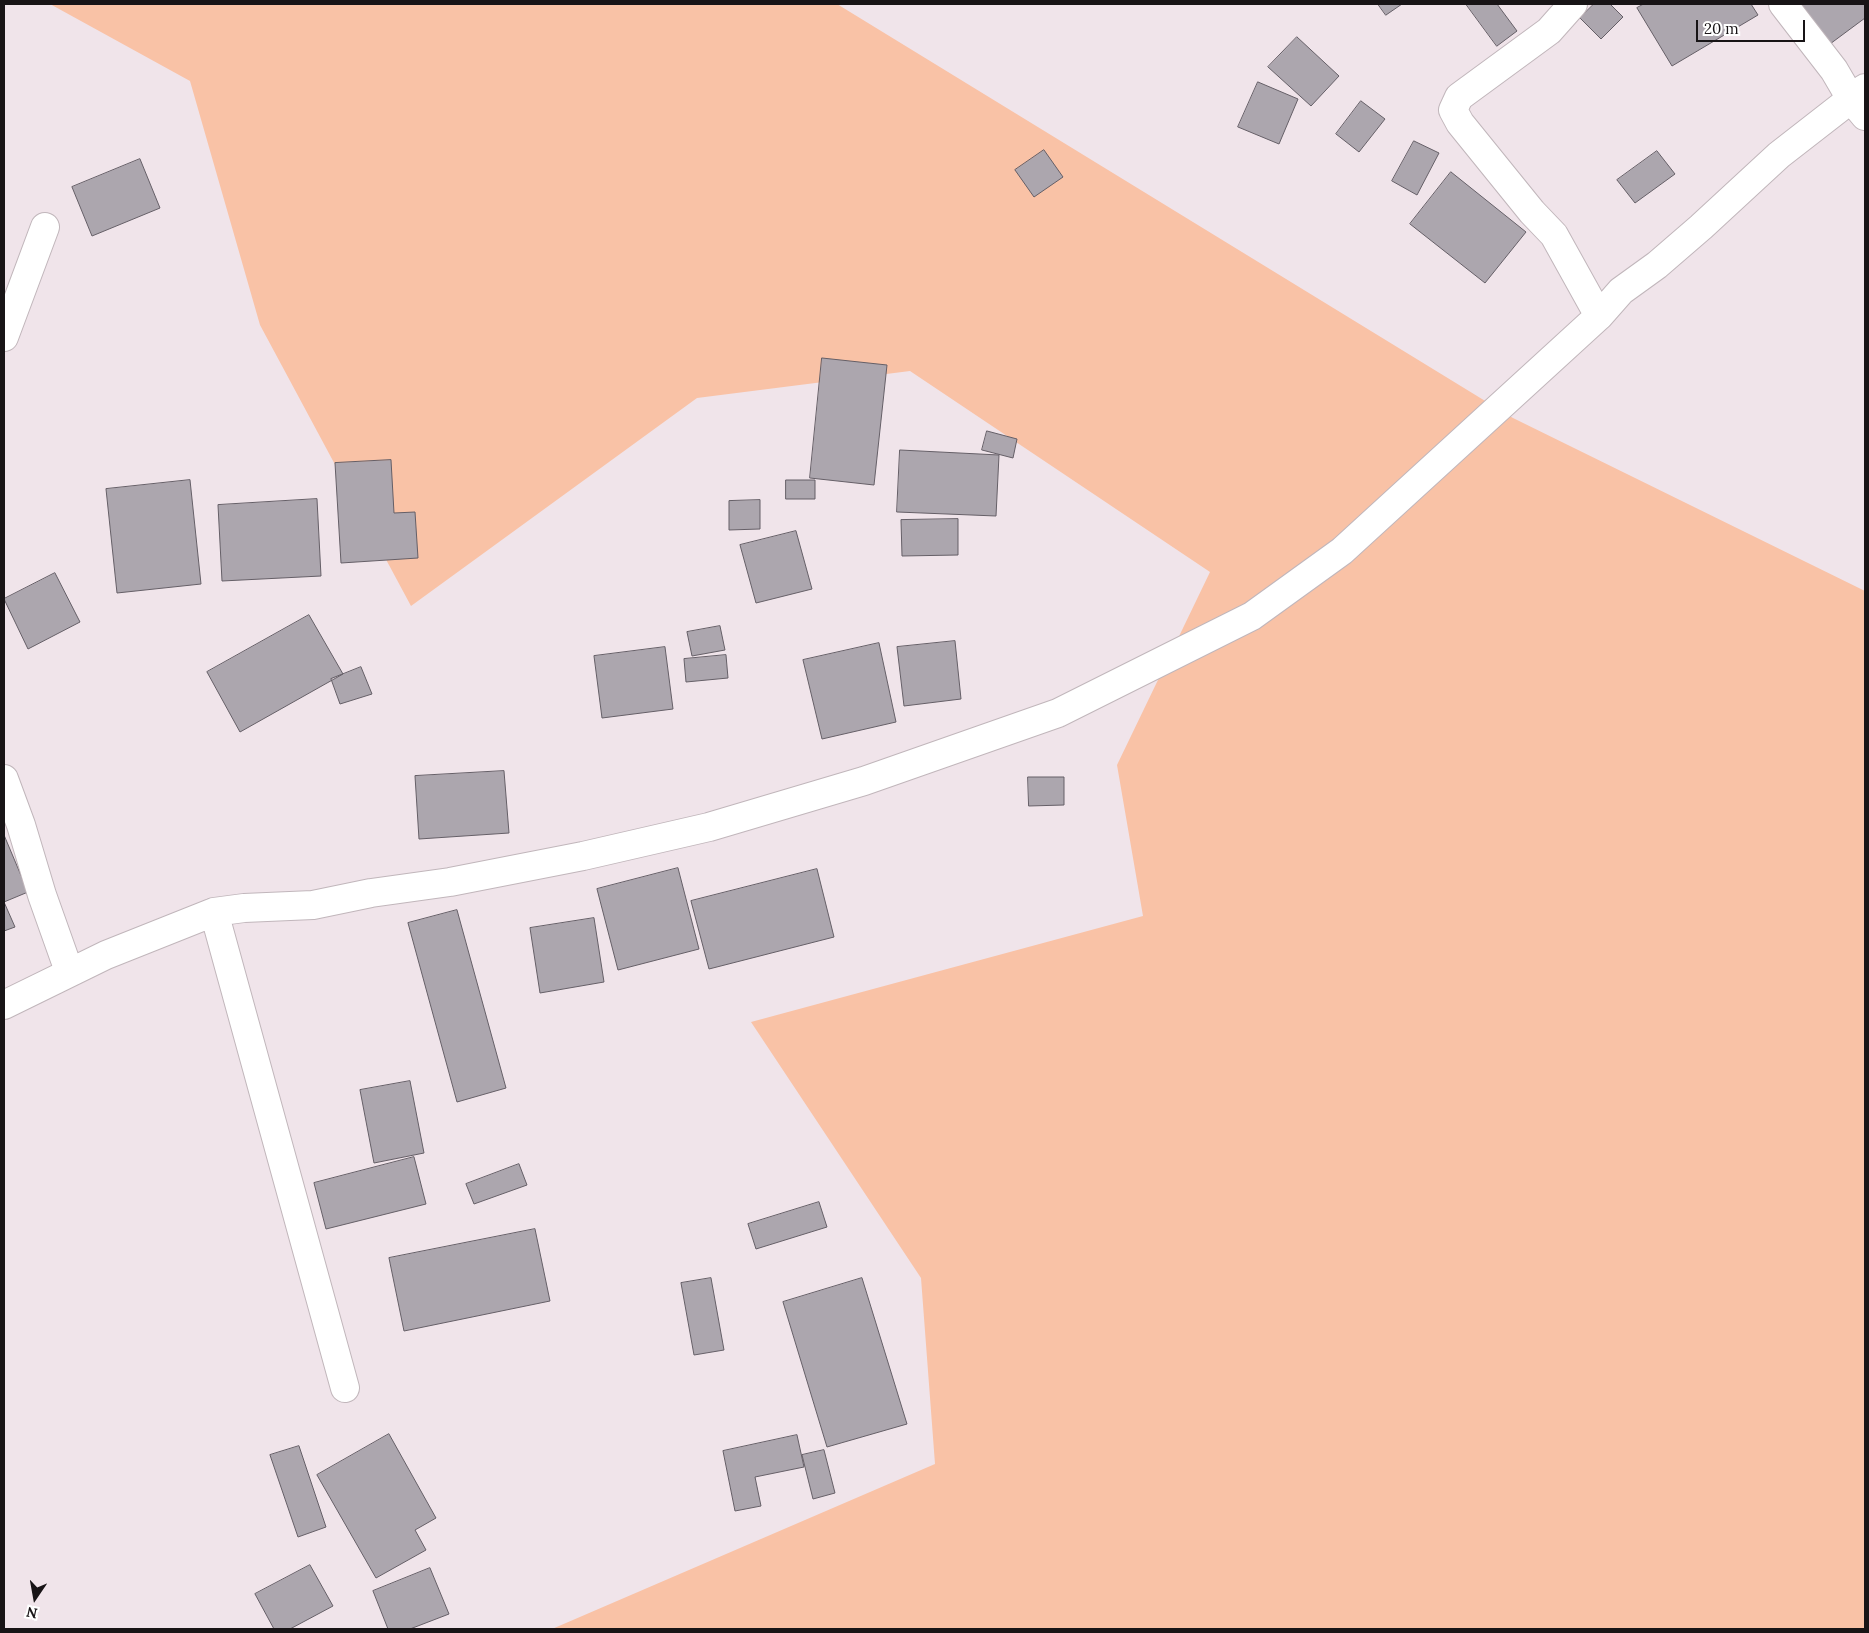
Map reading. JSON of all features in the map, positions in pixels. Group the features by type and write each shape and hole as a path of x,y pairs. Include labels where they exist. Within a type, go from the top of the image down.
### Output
{"street":[{"path":"1573,4 1549,31 1458,97 1453,110 1466,130 1532,212 1554,235 1599,316"},
{"path":"4,1005 69,971 124,947 214,912 244,908 313,905 371,893 450,882 583,856 709,827 864,781 1058,713 1252,616 1342,551 1599,316 1621,291 1657,265 1694,234 1779,155 1860,101 1783,4"},
{"path":"4,338 45,227"},
{"path":"4,779 69,971"},
{"path":"214,912 345,1388"}],"shaded area":[{"path":"50,4 837,4 1513,418 1865,591 1865,1629 552,1629 935,1464 921,1278 751,1022 1143,916 1117,765 1210,572 910,371 697,398 411,606 260,325 190,81"}],"building":[{"path":"1378,4 1402,4 1386,15"},
{"path":"1466,4 1497,4 1517,31 1497,46"},
{"path":"1594,4 1610,4 1623,17 1601,39 1580,18"},
{"path":"1644,4 1751,4 1758,15 1672,66 1637,8"},
{"path":"1800,4 1865,4 1865,18 1830,44"},
{"path":"1297,37 1339,76 1311,106 1268,67"},
{"path":"1258,82 1298,99 1279,144 1238,127"},
{"path":"1361,101 1385,119 1359,152 1336,134"},
{"path":"1414,141 1439,153 1417,195 1392,181"},
{"path":"1044,150 1063,177 1034,197 1015,170"},
{"path":"1657,151 1675,174 1635,203 1617,180"},
{"path":"140,159 160,208 92,236 72,187"},
{"path":"1451,172 1526,232 1485,283 1410,224"},
{"path":"822,358 887,365 874,485 810,478"},
{"path":"987,431 1017,439 1013,458 982,450"},
{"path":"900,450 999,455 996,516 897,512"},
{"path":"391,460 394,513 415,512 418,558 341,563 335,463"},
{"path":"190,480 201,584 117,593 106,489"},
{"path":"786,480 815,480 815,499 786,499"},
{"path":"317,499 321,576 222,581 218,505"},
{"path":"760,500 760,529 729,530 729,501"},
{"path":"958,519 958,555 902,556 901,520"},
{"path":"796,531 812,589 756,603 740,545"},
{"path":"55,573 80,622 28,649 4,599"},
{"path":"309,615 343,674 240,732 207,672"},
{"path":"720,626 725,650 692,656 687,632"},
{"path":"955,641 961,699 904,706 897,647"},
{"path":"879,643 896,722 822,739 803,660"},
{"path":"665,647 673,709 602,718 594,656"},
{"path":"726,655 728,678 686,682 684,659"},
{"path":"361,667 372,694 340,704 331,679"},
{"path":"504,771 509,833 419,839 415,776"},
{"path":"1028,777 1064,777 1064,805 1029,806"},
{"path":"4,835 28,892 4,902"},
{"path":"678,868 699,949 618,970 597,889"},
{"path":"817,869 834,937 709,969 691,901"},
{"path":"4,902 15,927 4,931"},
{"path":"457,910 506,1088 457,1102 408,923"},
{"path":"594,918 604,982 540,993 530,928"},
{"path":"410,1081 424,1153 374,1163 360,1090"},
{"path":"414,1157 426,1204 326,1229 314,1183"},
{"path":"519,1164 527,1185 474,1204 466,1184"},
{"path":"819,1202 827,1227 756,1249 748,1224"},
{"path":"535,1229 550,1301 404,1331 389,1258"},
{"path":"711,1278 724,1350 694,1355 681,1283"},
{"path":"862,1278 907,1424 827,1447 783,1302"},
{"path":"389,1434 436,1518 415,1530 426,1550 376,1578 317,1475"},
{"path":"797,1435 804,1467 755,1477 761,1506 735,1511 723,1451"},
{"path":"299,1446 326,1527 298,1537 270,1455"},
{"path":"824,1450 835,1493 813,1499 802,1455"},
{"path":"310,1565 333,1606 290,1629 274,1629 255,1594"},
{"path":"430,1568 449,1614 410,1629 388,1629 373,1591"}]}
